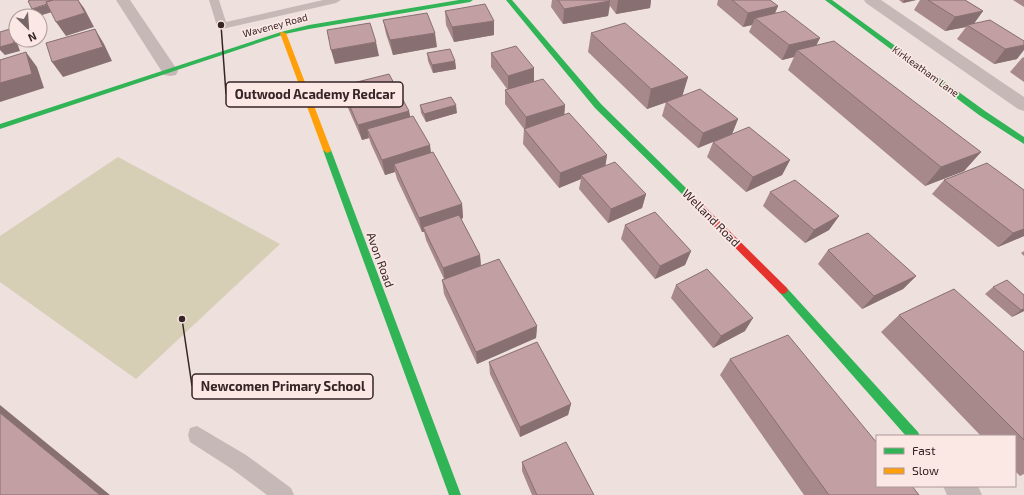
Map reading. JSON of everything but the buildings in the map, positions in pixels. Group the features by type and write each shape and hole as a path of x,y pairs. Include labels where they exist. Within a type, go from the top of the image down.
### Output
{"street":[{"path":"123,0 170,70"},
{"name":"Waveney Road","path":"0,127 283,33 309,27 470,0"},
{"name":"Welland Road","path":"509,0 598,106 772,278 913,435"},
{"name":"Kirkleatham Lane","path":"828,0 982,113 1024,141"},
{"path":"871,0 1024,105"},
{"name":"Avon Road","path":"283,33 455,495"},
{"path":"959,487 966,495"}],"lane":[{"path":"214,0 222,26 336,0"},
{"path":"197,435 239,462 284,495"}],"shaded area":[{"path":"118,157 280,244 136,379 0,282 0,236"}],"traffic: fast":[{"path":"0,127 283,33 309,27 470,0"},
{"path":"509,0 598,106 687,194"},
{"path":"828,0 982,113 1024,141"},
{"path":"327,150 455,495"},
{"path":"783,290 913,435"}],"traffic: slow":[{"path":"283,33 327,150"}],"traffic: jam":[{"path":"687,194 783,290"}],"place":[{"name":"Outwood Academy Redcar","path":"221,25"},
{"name":"Newcomen Primary School","path":"182,319"}]}
